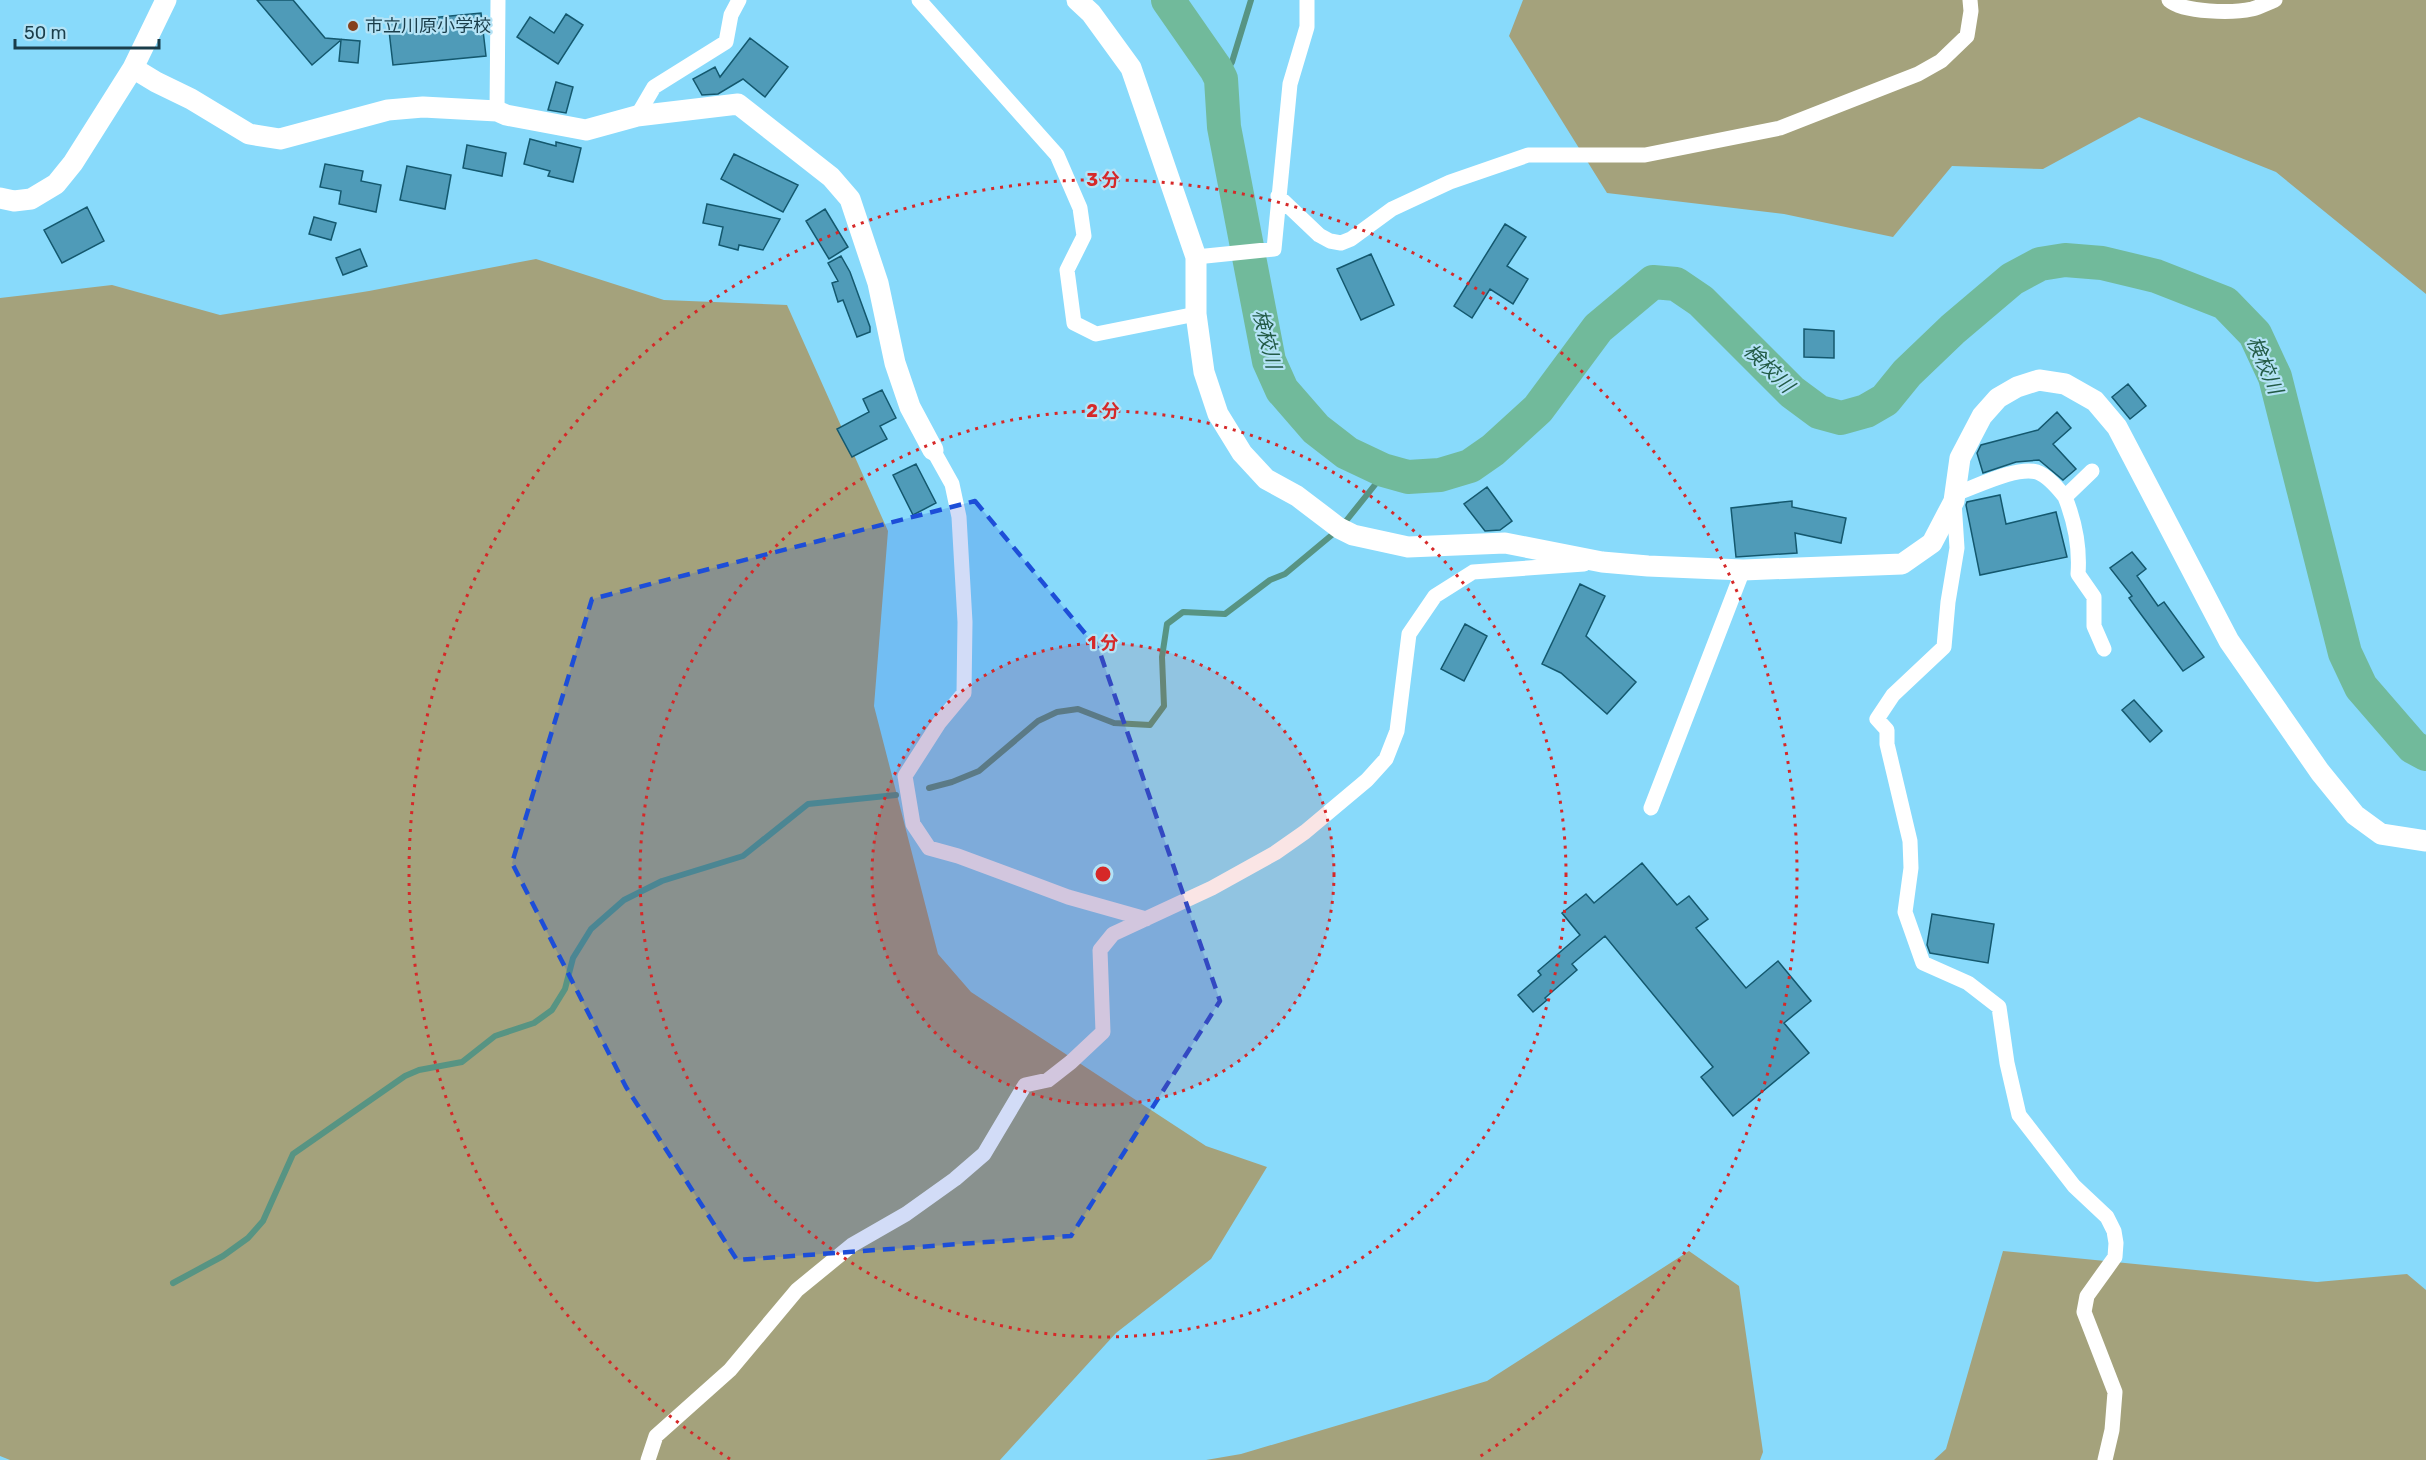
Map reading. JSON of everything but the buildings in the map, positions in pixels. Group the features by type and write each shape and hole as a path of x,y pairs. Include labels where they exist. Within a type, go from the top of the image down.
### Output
{"street":[{"path":"0,198 14,201 31,199 56,184 73,164 133,68 166,0"},
{"path":"497,111 498,0"},
{"path":"637,116 654,87 726,42 731,15 739,0"},
{"path":"919,0 1057,155 1080,208 1084,236 1067,270 1074,323 1096,334 1196,314"},
{"path":"1077,0 1091,13 1131,68 1196,257 1196,314 1204,372 1218,414 1242,453 1266,479 1297,496 1339,528 1353,535 1407,547 1506,543 1602,562"},
{"path":"1196,257 1274,249 1290,84 1306,27 1307,0"},
{"path":"1278,196 1319,235 1330,241 1341,243 1351,239 1392,209 1450,182 1528,155 1645,155 1780,128 1918,74 1941,61 1967,36 1971,11 1970,0"},
{"path":"2169,0 2176,6 2211,11 2252,9 2275,0"},
{"path":"133,68 249,134 280,139 388,110 423,106 497,111 506,115 586,130 637,116 738,104 831,177 850,199 878,283 895,363 906,396 952,484 959,517 964,622 964,693 939,723 905,776 913,824 928,848 958,856 1068,897 1146,919"},
{"path":"2105,1460 2112,1430 2115,1392 2084,1312 2087,1296 2115,1257 2114,1231 2107,1217 2074,1186 2019,1115 2007,1063 1999,1007 1968,983 1923,963 1905,912 1911,868 1910,841 1887,744 1887,730 1877,719 1893,694 1944,647 1948,602 1957,548 1955,498 1960,458 1982,416 1998,398 2017,387 2039,380 2065,384 2095,401 2117,427 2229,641 2320,772 2355,815 2381,834 2426,841"},
{"path":"2065,497 2092,471"},
{"path":"648,1460 656,1436 730,1370 797,1290 852,1245 906,1214 955,1179 984,1154 1025,1085 1048,1080 1103,1032 1101,950 1113,934 1212,888 1275,853 1305,832 1367,780 1386,759 1396,731 1409,634 1435,596 1473,572 1602,562 1743,570 1902,564 1932,543 1955,498 2019,472 2037,472 2053,483 2065,497 2073,517 2079,558 2078,574 2094,597 2094,626 2104,649"},
{"path":"1651,808 1743,570"}],"highlighted area":[{"path":"975,501 1099,650 1220,1001 1071,1236 737,1260 626,1087 512,863 592,599"}],"shaded area":[{"path":"1523,0 2426,0 2426,294 2276,172 2139,117 2043,169 1952,166 1893,237 1784,214 1607,193 1509,36"},
{"path":"536,259 664,300 787,305 888,531 874,706 938,954 971,992 1206,1146 1267,1167 1211,1259 1116,1333 1000,1460 10,1460 0,1456 0,298 112,285 220,315 369,291"},
{"path":"1689,1251 1739,1286 1763,1452 1760,1460 1206,1460 1241,1454 1487,1381"},
{"path":"2003,1251 2317,1282 2407,1274 2426,1290 2426,1460 1934,1460 1946,1449"}],"waterway":[{"name":"検校川","path":"1168,0 1221,79 1224,127 1269,361 1282,390 1316,429 1347,453 1383,470 1408,477 1440,475 1470,466 1493,450 1538,409 1598,328 1653,282 1676,284 1701,301 1792,392 1819,412 1841,418 1866,411 1885,400 1907,373 1953,329 2012,279 2040,264 2065,260 2102,263 2156,276 2225,303 2255,334 2275,377 2345,653 2361,687 2413,747 2426,754"},
{"path":"1221,79 1232,62 1251,0"},
{"path":"1346,521 1378,481 1383,470"},
{"path":"929,788 979,771 1038,721 1057,712 1078,709 1114,723 1150,725 1164,706 1162,657 1167,624 1183,612 1225,614 1270,580 1285,574 1333,534"},
{"path":"173,1283 223,1256 248,1238 263,1221 293,1154 405,1076 419,1070 462,1062 495,1036 534,1023 552,1010 565,989 573,958 591,929 624,900 662,881 743,856 808,804 896,795"}],"place":[{"name":"市立川原小学校","path":"353,26"}]}
